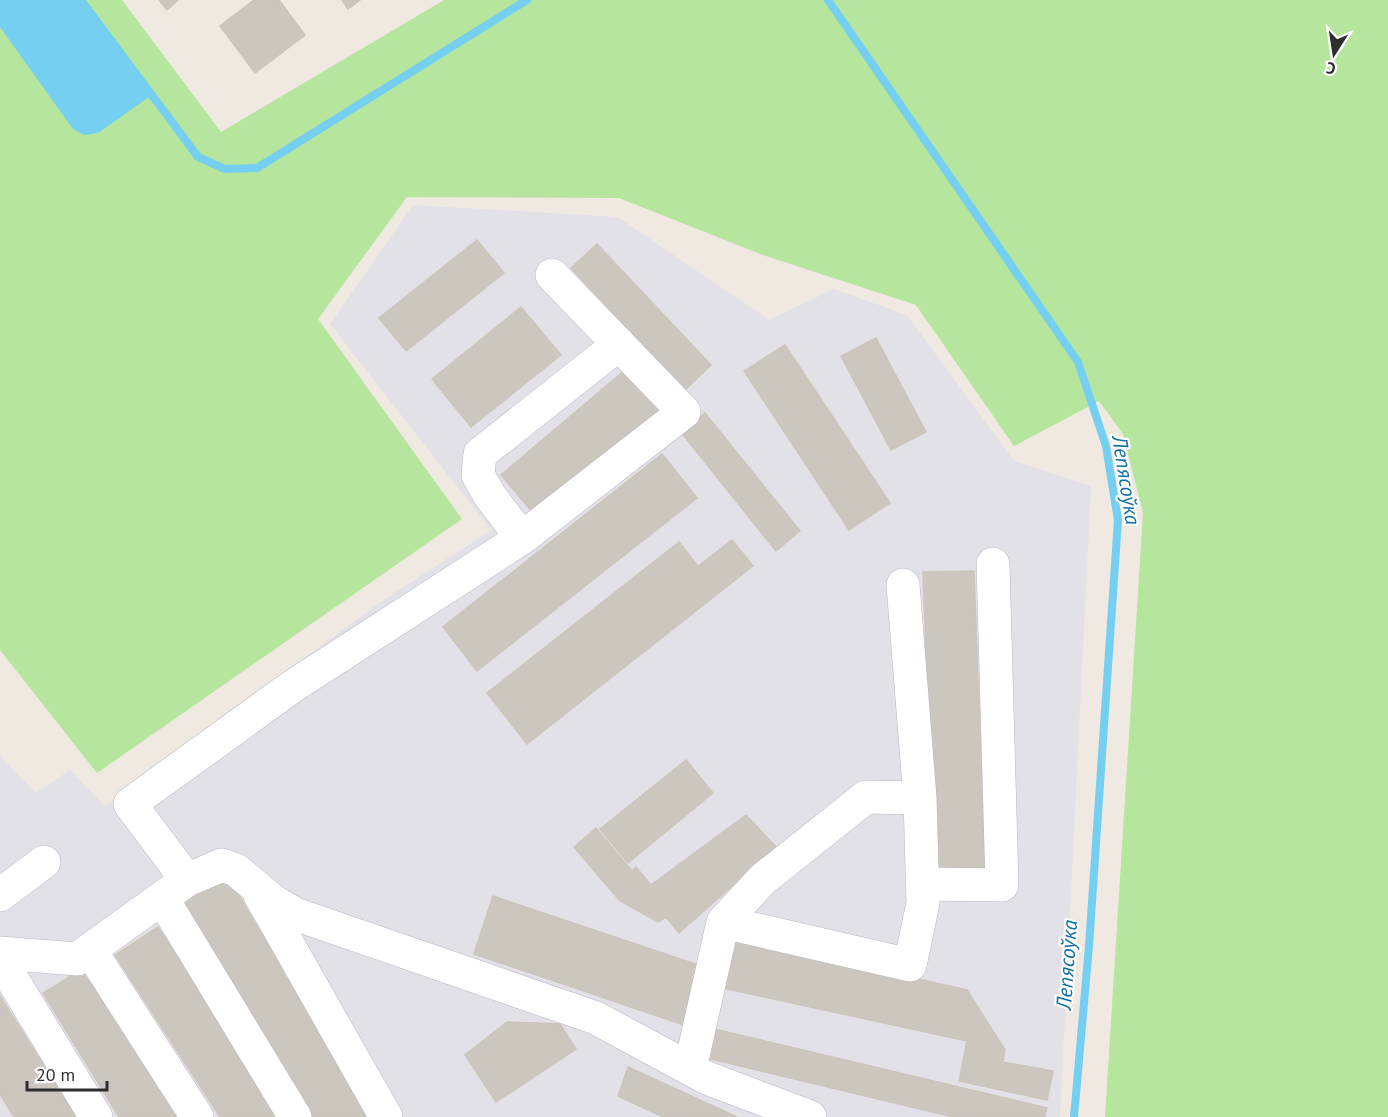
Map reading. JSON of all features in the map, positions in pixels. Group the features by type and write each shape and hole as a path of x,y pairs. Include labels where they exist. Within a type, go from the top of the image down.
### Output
{"lane":[{"path":"295,1117 130,804 293,686 522,538 684,412 552,275"},
{"path":"522,538 478,476 480,454 618,344"},
{"path":"922,884 1002,885 993,564"},
{"path":"723,922 910,965 923,903 920,798 903,585"},
{"path":"690,1069 723,922 763,879 866,797 920,798"},
{"path":"0,895 44,862"},
{"path":"0,953 77,959 175,889 222,865 236,870 273,901 295,914 596,1018 707,1078 810,1117"},
{"path":"254,885 386,1117"},
{"path":"90,950 197,1117"},
{"path":"0,959 96,1117"}],"shaded area":[{"path":"413,205 618,217 769,320 834,289 907,315 1014,461 1091,486 1060,1117 0,1117 0,756 36,793 70,770 105,806 379,603 491,530 330,324"}],"green space":[{"path":"0,0 122,0 221,132 444,0 1388,0 1388,1117 1105,1117 1143,513 1123,434 1099,401 1014,446 916,305 763,255 619,198 407,197 318,319 462,519 97,773 0,650"}],"water":[{"path":"0,0 81,0 152,95 98,133 84,135 73,129 0,27"}],"building":[{"path":"159,0 178,0 167,10"},
{"path":"254,0 279,0 305,35 255,73 220,26"},
{"path":"342,0 360,0 348,9"},
{"path":"477,240 504,273 406,351 379,318"},
{"path":"597,244 711,365 685,390 571,268"},
{"path":"521,307 561,355 471,427 432,379"},
{"path":"876,338 926,432 891,450 841,356"},
{"path":"785,345 890,503 849,530 744,371"},
{"path":"625,370 659,410 535,515 501,475"},
{"path":"705,413 800,531 776,551 681,432"},
{"path":"662,454 697,498 477,671 443,627"},
{"path":"732,540 753,566 527,744 487,693 679,542 698,566"},
{"path":"974,571 985,868 934,869 923,572"},
{"path":"686,760 713,793 628,863 600,829"},
{"path":"746,815 776,847 679,933 666,917 658,922 620,901 574,847 596,828 632,871 636,867 651,885"},
{"path":"227,875 369,1117 310,1117 182,901"},
{"path":"493,896 704,967 684,1025 474,954"},
{"path":"158,927 281,1117 220,1117 115,955"},
{"path":"729,936 967,990 1005,1050 1003,1062 1053,1071 1047,1100 959,1081 967,1041 718,987"},
{"path":"87,966 180,1117 119,1117 43,993"},
{"path":"0,996 76,1117 14,1117 0,1094"},
{"path":"507,1022 560,1024 576,1049 496,1102 465,1055"},
{"path":"710,1028 1047,1108 1045,1117 953,1117 703,1057"},
{"path":"628,1067 737,1117 663,1117 618,1096"}],"waterway":[{"path":"81,0 198,157 225,169 257,168 527,0"},
{"name":"Лепясоўка","path":"828,0 1078,362 1106,446 1118,520 1089,946 1074,1117"}]}
